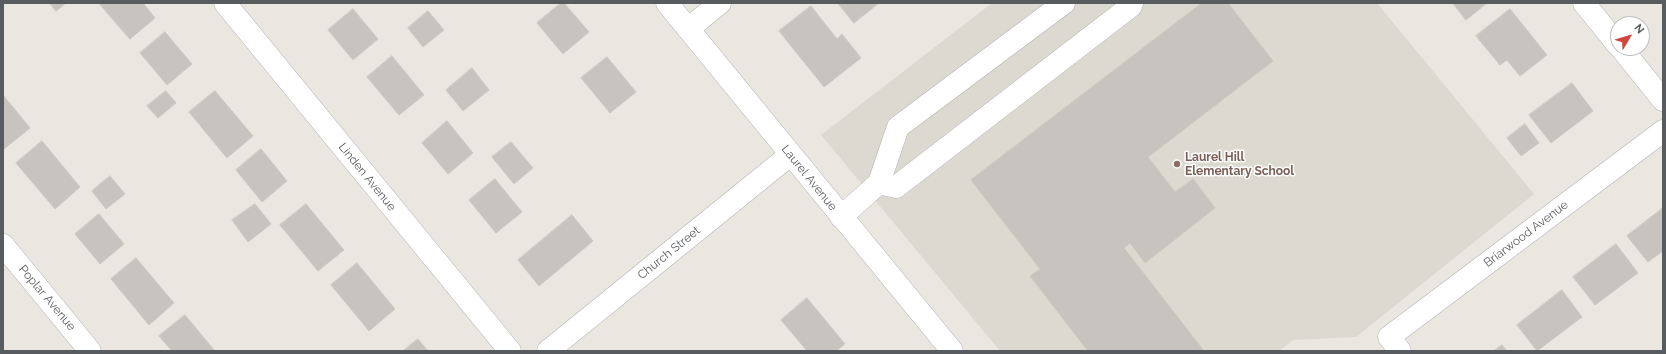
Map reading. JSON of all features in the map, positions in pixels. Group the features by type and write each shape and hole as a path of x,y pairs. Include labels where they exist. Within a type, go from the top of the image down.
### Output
{"street":[{"name":"Linden Avenue","path":"224,3 510,351"},
{"name":"Laurel Avenue","path":"667,3 952,351"},
{"path":"688,29 720,3"},
{"path":"841,217 879,183 898,127 1064,3"},
{"path":"879,183 896,187 1131,6 1132,3"},
{"path":"1584,3 1610,35"},
{"path":"1627,56 1663,100"},
{"name":"Briarwood Avenue","path":"1395,344 1663,131"},
{"name":"Church Street","path":"548,351 790,155"},
{"name":"Poplar Avenue","path":"3,245 90,351"}],"shaded area":[{"name":"Laurel Hill Elementary School","path":"992,3 1377,3 1534,194 1356,337 1293,340 1279,351 1000,351 821,135"}],"building":[{"path":"50,3 66,3 56,11"},
{"path":"99,3 143,3 155,18 130,39"},
{"path":"561,3 564,3 589,32 563,54 537,23"},
{"path":"838,3 879,3 854,23"},
{"path":"1202,3 1228,3 1273,61 1148,157 1175,192 1193,179 1215,208 1145,263 1130,243 1124,248 1204,351 1088,351 1030,276 1040,269 971,180"},
{"path":"1453,3 1487,3 1466,20"},
{"path":"811,6 837,39 842,34 861,58 824,87 779,31"},
{"path":"353,9 378,39 353,60 328,30"},
{"path":"1510,9 1547,55 1520,76 1507,60 1500,65 1476,36"},
{"path":"428,11 444,30 423,47 408,28"},
{"path":"165,32 192,64 167,85 140,53"},
{"path":"392,56 424,95 399,115 367,77"},
{"path":"607,57 636,92 610,113 581,78"},
{"path":"472,68 489,90 463,111 446,90"},
{"path":"1572,83 1593,111 1551,143 1529,115"},
{"path":"166,91 176,103 158,118 147,106"},
{"path":"215,91 253,136 227,158 189,112"},
{"path":"3,95 30,128 4,149 3,148"},
{"path":"447,121 473,153 448,174 422,143"},
{"path":"1525,124 1539,143 1521,156 1507,138"},
{"path":"42,141 80,187 55,209 16,163"},
{"path":"511,142 533,168 514,184 492,157"},
{"path":"261,149 287,181 262,202 236,170"},
{"path":"110,176 125,194 106,209 92,191"},
{"path":"495,179 522,212 496,233 469,200"},
{"path":"255,204 271,224 248,242 232,220"},
{"path":"306,204 344,250 318,271 280,225"},
{"path":"1663,208 1663,251 1648,262 1627,236"},
{"path":"99,214 124,244 100,264 75,234"},
{"path":"572,215 593,241 539,286 518,260"},
{"path":"1616,244 1638,273 1595,305 1573,277"},
{"path":"136,258 174,303 149,325 111,279"},
{"path":"357,263 395,309 369,331 331,285"},
{"path":"1562,290 1582,317 1537,351 1517,325"},
{"path":"807,298 845,344 836,351 807,351 781,320"},
{"path":"185,315 215,351 172,351 159,336"},
{"path":"418,339 428,351 403,351"},
{"path":"1502,345 1507,351 1494,351"}],"place":[{"name":"Laurel Hill Elementary School","path":"1177,164"}]}
